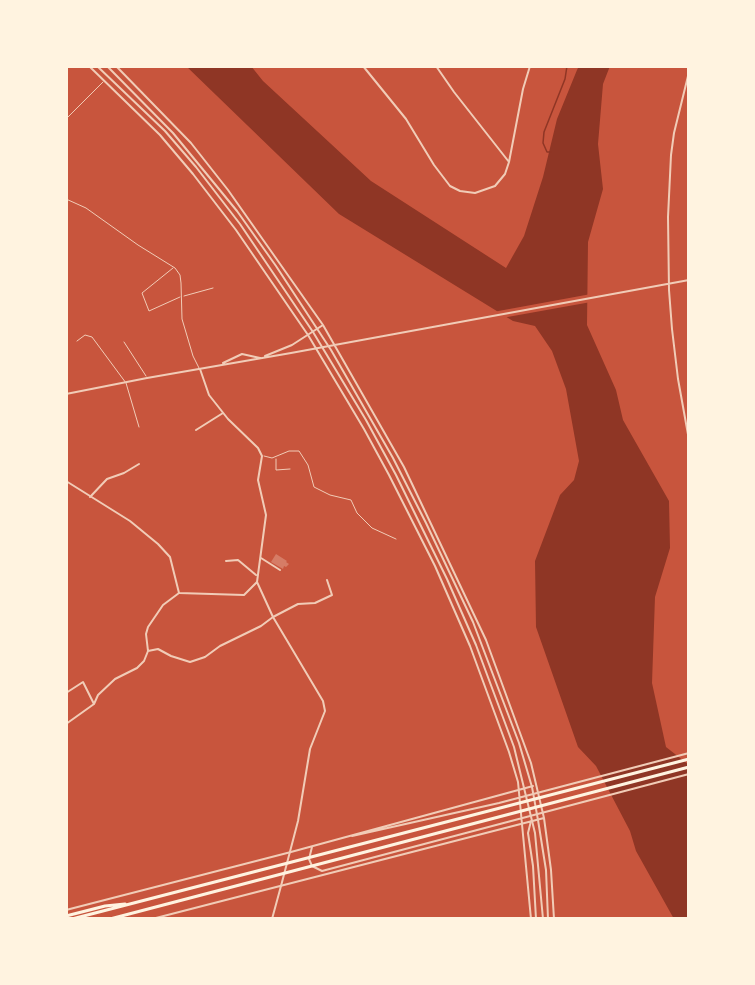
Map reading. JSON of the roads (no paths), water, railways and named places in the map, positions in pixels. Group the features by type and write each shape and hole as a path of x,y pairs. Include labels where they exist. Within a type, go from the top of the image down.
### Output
{"main road":[{"path":"72,919 689,759"},
{"path":"110,919 689,767"},
{"path":"66,916 105,906 135,903"}],"street":[{"path":"89,66 160,135 236,230 308,335 364,429 435,566 470,646 518,782 531,919"},
{"path":"97,66 165,131 240,224 313,332 391,465 447,579 498,702 514,747 536,844 543,919"},
{"path":"107,66 153,110 210,176 270,258 318,329 393,458 460,593 510,714 532,787 546,870 548,919"},
{"path":"363,66 406,119 434,165 450,186 469,193 489,189 501,180 509,162 523,89 530,66"},
{"path":"436,66 509,162"},
{"path":"117,67 191,143 228,190 323,325 404,467 486,640 515,718 537,785 544,818 551,870 554,919"},
{"path":"689,72 674,133 668,217 672,329 689,440"},
{"path":"66,394 689,280"},
{"path":"222,365 242,354 260,358 272,355 323,325"},
{"path":"200,369 209,395 223,413 258,448 262,456 258,480 266,515 261,558 256,575 257,582 273,617 323,701 325,711 310,749 291,852 272,919"},
{"path":"196,430 223,413"},
{"path":"90,497 107,479 139,464"},
{"path":"66,481 130,521 158,544 170,557 179,592"},
{"path":"261,558 280,570"},
{"path":"226,561 238,560 256,575"},
{"path":"148,651 158,649 190,662 205,657 220,645 261,626 298,604 315,603 332,595 327,580"},
{"path":"66,724 94,704 98,695 115,679 144,662 148,651 146,634 148,627 163,605 179,592 244,595 257,582"},
{"path":"66,693 83,682 94,704"},
{"path":"343,838 499,803 689,753"},
{"path":"313,846 309,853 312,866 322,871 689,774"},
{"path":"66,910 537,785"},
{"path":"152,919 544,818"},
{"path":"531,821 528,833 534,877 536,919"},
{"path":"311,878 329,869"}],"lane":[{"path":"66,119 117,67"},
{"path":"66,199 86,208 138,245 175,267 180,275 182,319 193,356 200,369"},
{"path":"175,267 142,293 149,310 213,288"},
{"path":"77,341 85,335 92,337 126,383 139,427"},
{"path":"124,342 147,378"},
{"path":"262,456 276,457 289,451 299,451 308,465 314,487 330,495 351,500 357,513 372,528 396,539"},
{"path":"276,457 276,470 290,469"}],"waterway":[{"path":"551,152 547,152 543,143 544,132 565,79 567,66"}]}
